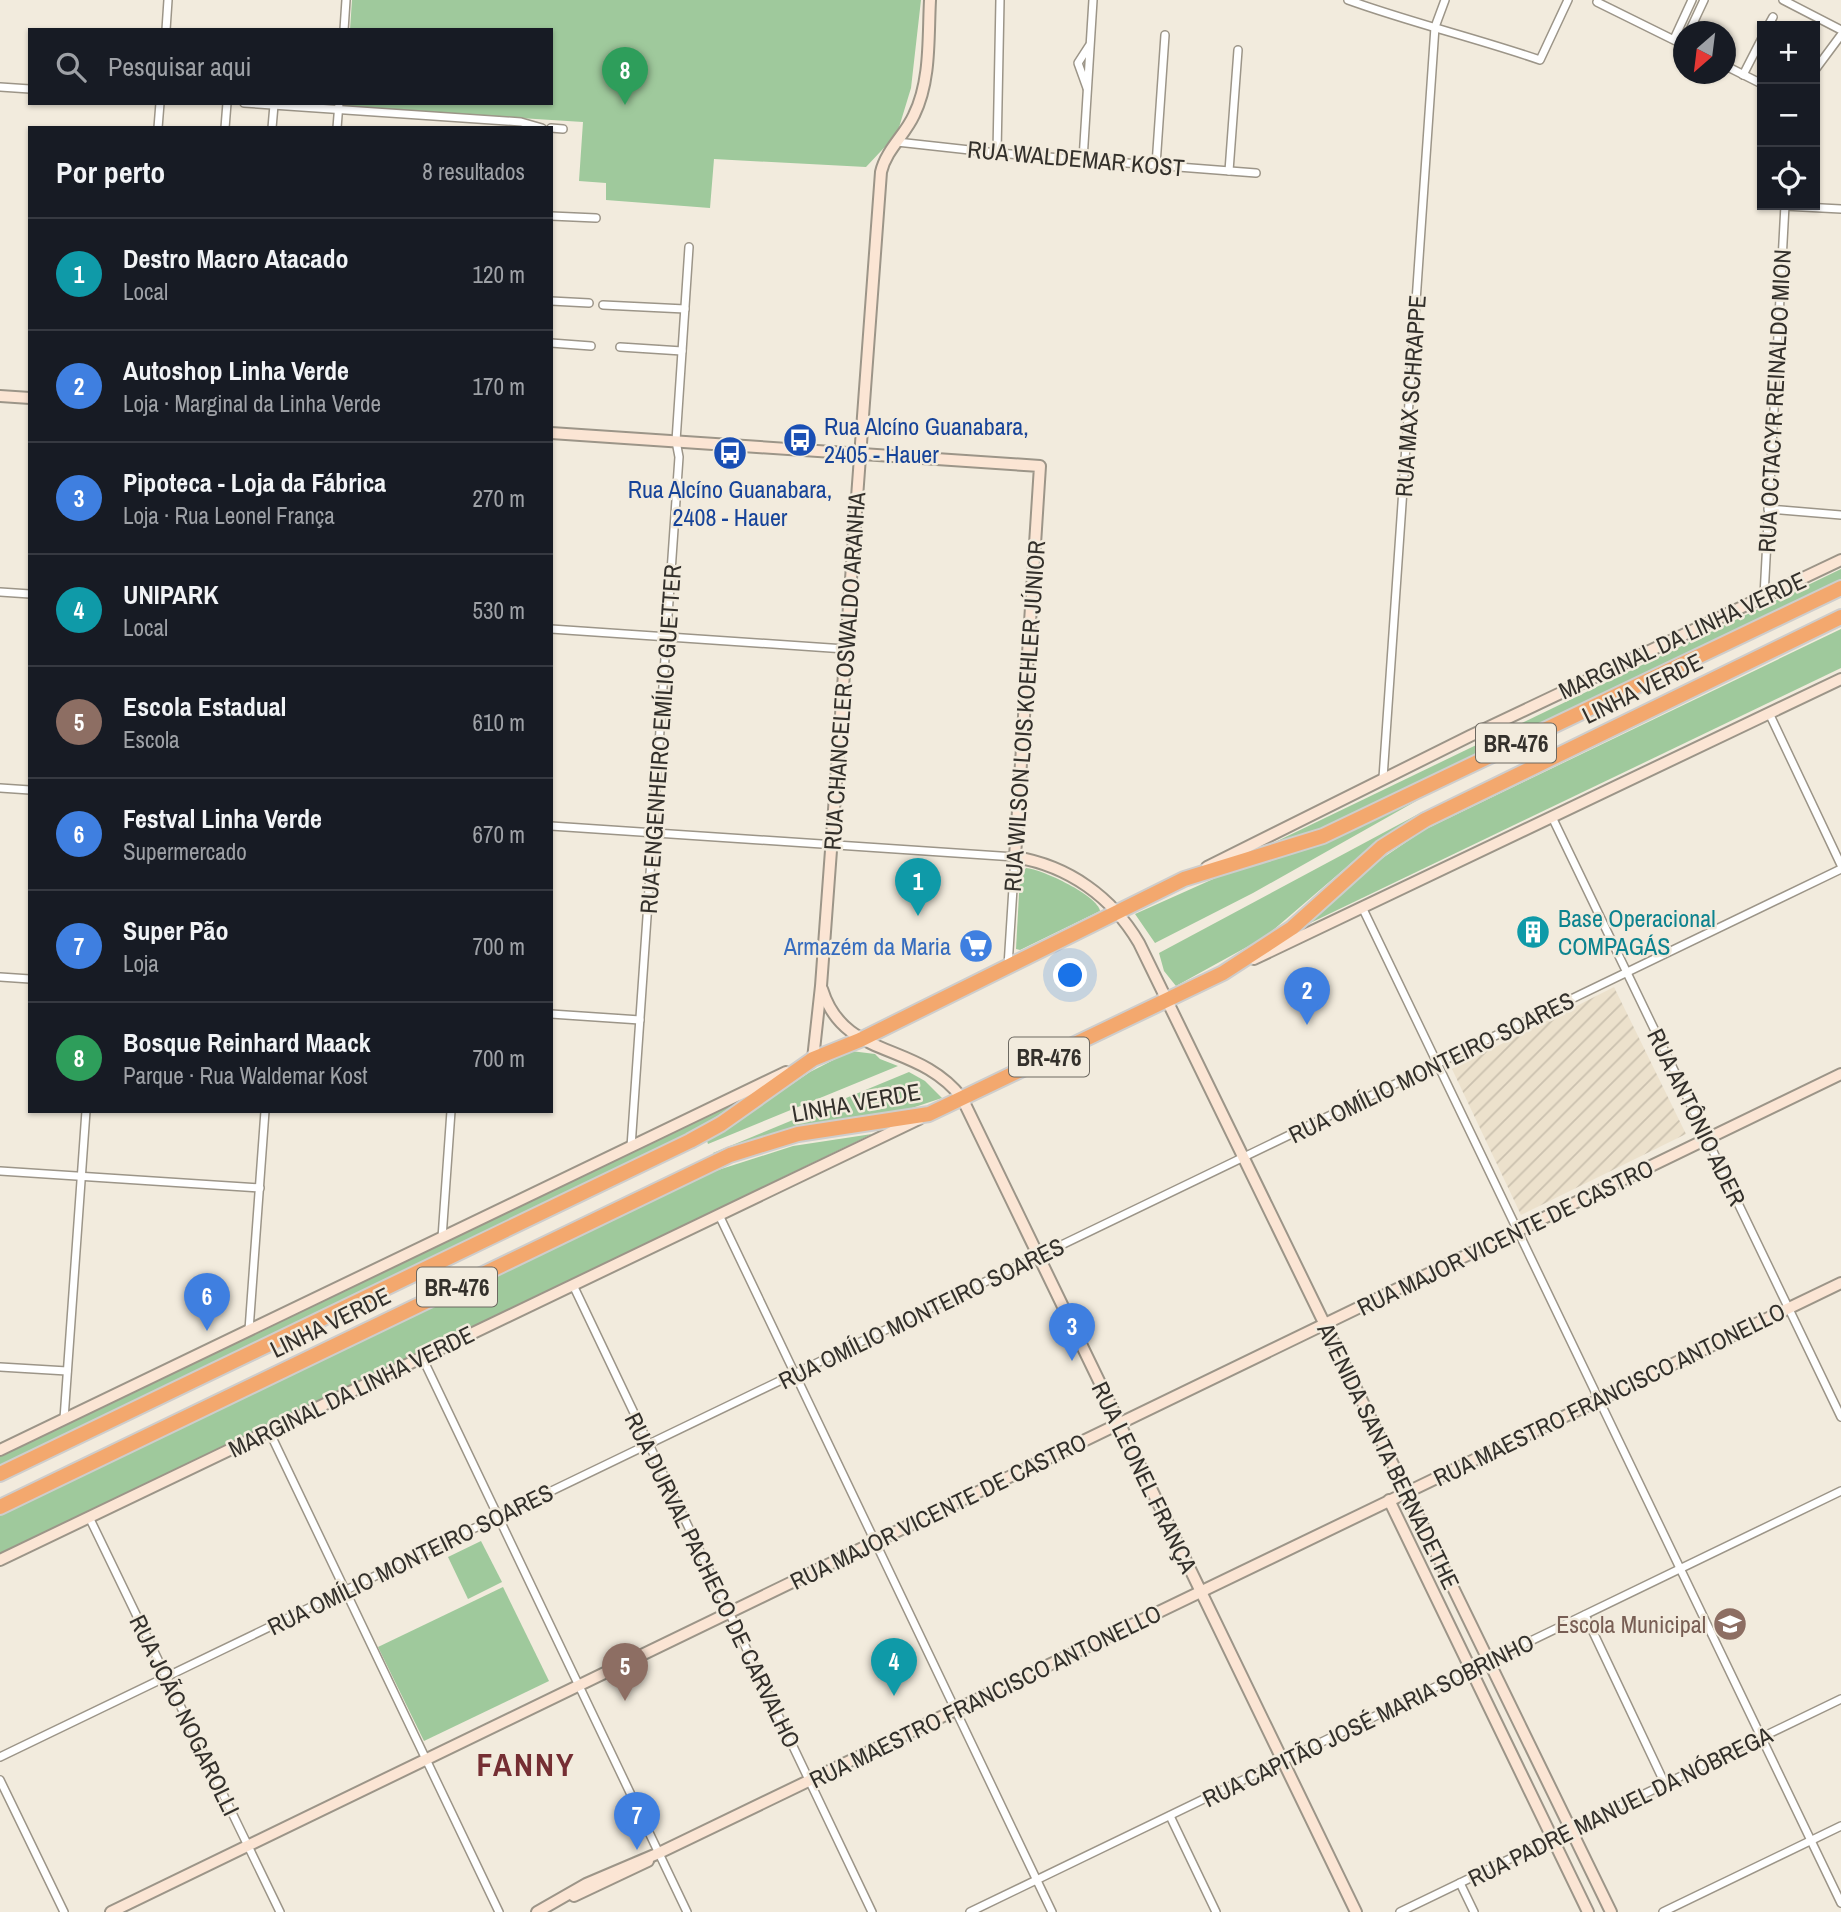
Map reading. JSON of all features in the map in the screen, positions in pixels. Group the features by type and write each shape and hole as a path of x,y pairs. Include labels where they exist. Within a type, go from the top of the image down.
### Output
{"highway":[{"name":"LINHA VERDE","path":"0,1475 690,1141 733,1116 813,1059 860,1040 1184,879 1323,836 1841,588"},
{"name":"LINHA VERDE","path":"0,1507 730,1155 798,1134 929,1114 1168,1000 1223,973 1292,928 1382,847 1425,820 1841,617"}],"main road":[{"name":"RUA CHANCELER OSWALDO ARANHA","path":"813,1059 821,986 881,172 885,158 915,114 923,90 930,0"},
{"path":"0,396 28,398"},
{"path":"553,433 861,454"},
{"name":"RUA WILSON LOIS KOEHLER JÚNIOR","path":"861,454 1040,466 1015,857"},
{"name":"MARGINAL DA LINHA VERDE","path":"1184,879 1383,778 1841,560"},
{"path":"1223,973 1841,679"},
{"name":"AVENIDA SANTA BERNADETHE","path":"1015,857 1039,862 1065,873 1095,891 1119,912 1139,943 1611,1912"},
{"name":"RUA LEONEL FRANÇA","path":"821,986 837,1021 860,1040 922,1063 962,1098 1356,1912"},
{"path":"0,1450 813,1059"},
{"name":"RUA MAJOR VICENTE DE CASTRO","path":"111,1912 1841,1074"},
{"name":"MARGINAL DA LINHA VERDE","path":"0,1560 929,1114"},
{"name":"RUA MAESTRO FRANCISCO ANTONELLO","path":"537,1912 586,1884 659,1853 1841,1283"},
{"name":"AVENIDA SANTA BERNADETHE","path":"1389,1500 1588,1912"}],"street":[{"path":"166,28 168,0"},
{"path":"344,28 346,0"},
{"path":"997,153 1000,0"},
{"path":"1083,160 1093,0"},
{"path":"1348,0 1463,33 1540,60 1568,0"},
{"name":"RUA MAX SCHRAPPE","path":"1383,778 1436,27 1445,0"},
{"path":"1682,21 1692,0"},
{"path":"1694,21 1704,0"},
{"path":"1783,0 1841,33 1820,63"},
{"path":"1597,2 1613,4 1673,38"},
{"path":"1771,21 1773,17"},
{"path":"1156,165 1165,35"},
{"path":"1743,75 1757,48"},
{"path":"1229,171 1238,50"},
{"path":"1736,71 1757,82"},
{"path":"0,87 28,89"},
{"path":"159,126 160,105"},
{"path":"225,126 227,105"},
{"path":"272,126 274,105 339,106 521,125"},
{"path":"337,126 339,106"},
{"path":"553,128 563,129"},
{"name":"RUA WALDEMAR KOST","path":"897,142 997,153 1256,173"},
{"path":"1820,208 1841,209"},
{"name":"RUA OCTACYR REINALDO MION","path":"1764,596 1784,210"},
{"path":"553,216 596,218"},
{"name":"RUA ENGENHEIRO EMÍLIO GUETTER","path":"631,1147 679,457 676,441 689,247"},
{"path":"553,301 589,303"},
{"path":"603,304 685,309"},
{"path":"553,343 591,346"},
{"path":"620,347 682,351"},
{"path":"1768,509 1841,515"},
{"path":"0,592 28,594"},
{"path":"553,629 845,649"},
{"path":"1769,713 1841,867"},
{"path":"0,788 28,790"},
{"name":"RUA ANTÔNIO ADER","path":"1552,817 1841,1417"},
{"path":"553,826 1015,857"},
{"name":"RUA WILSON LOIS KOEHLER JÚNIOR","path":"1008,967 1015,857"},
{"name":"RUA OMÍLIO MONTEIRO SOARES","path":"0,1757 1841,867"},
{"path":"1362,907 1841,1903"},
{"path":"0,977 28,979"},
{"path":"553,1014 640,1020"},
{"path":"64,1419 86,1113"},
{"path":"249,1331 265,1113"},
{"path":"442,1238 451,1113"},
{"path":"0,1171 260,1188"},
{"path":"719,1215 1052,1912"},
{"name":"RUA DURVAL PACHECO DE CARVALHO","path":"573,1285 872,1912"},
{"path":"422,1357 687,1912"},
{"path":"0,1367 67,1371"},
{"path":"269,1431 499,1912"},
{"name":"RUA CAPITÃO JOSÉ MARIA SOBRINHO","path":"970,1912 1841,1491"},
{"name":"RUA JOÃO NOGAROLLI","path":"89,1517 281,1912"},
{"path":"1585,1615 1665,1784"},
{"name":"RUA PADRE MANUEL DA NÓBREGA","path":"1399,1912 1841,1699"},
{"path":"0,1780 64,1912"},
{"path":"1170,1816 1216,1912"},
{"path":"1663,1912 1841,1826"},
{"path":"1460,1883 1474,1912"}],"shaded area":[{"path":"1614,987 1686,1134 1521,1215 1452,1069"}],"green space":[{"path":"352,0 921,0 911,88 897,134 866,167 714,159 710,208 606,200 606,183 579,181 583,122 344,107 553,105 553,28 350,28"},
{"path":"1841,569 1841,579 1322,829 1267,846"},
{"path":"1841,629 1841,668 1304,926 1359,874 1424,830"},
{"path":"1418,800 1253,893 1155,943 1135,914 1220,876 1322,844"},
{"path":"1424,811 1356,859 1265,937 1176,986 1164,971 1159,953"},
{"path":"1026,868 1068,884 1090,898 1100,911 1020,950 1016,949 1020,876"},
{"path":"851,1051 875,1054 880,1059 898,1066 708,1144 707,1141 810,1072"},
{"path":"909,1072 925,1081 942,1098 900,1112 714,1156 713,1153"},
{"path":"753,1093 691,1133 0,1466 0,1455"},
{"path":"872,1134 0,1557 0,1515 715,1171 793,1146"},
{"path":"481,1541 502,1582 468,1599 448,1557"},
{"path":"503,1587 549,1681 424,1741 378,1647"}],"place":[{"name":"Bosque Reinhard Maack","path":"625,105"},
{"name":"Rua Alcíno Guanabara, 2405 - Hauer","path":"800,440"},
{"name":"Rua Alcíno Guanabara, 2408 - Hauer","path":"730,453"},
{"name":"Destro Macro Atacado","path":"918,916"},
{"name":"Base Operacional COMPAGÁS","path":"1533,932"},
{"name":"Armazém da Maria","path":"976,946"},
{"name":"Autoshop Linha Verde","path":"1307,1025"},
{"name":"Festval Linha Verde","path":"207,1331"},
{"name":"Pipoteca - Loja da Fábrica","path":"1072,1361"},
{"name":"Escola Municipal","path":"1730,1624"},
{"name":"UNIPARK","path":"894,1696"},
{"name":"Escola Estadual","path":"625,1701"},
{"name":"Super Pão","path":"637,1850"}],"district":[{"name":"FANNY","path":"526,1764"}]}
